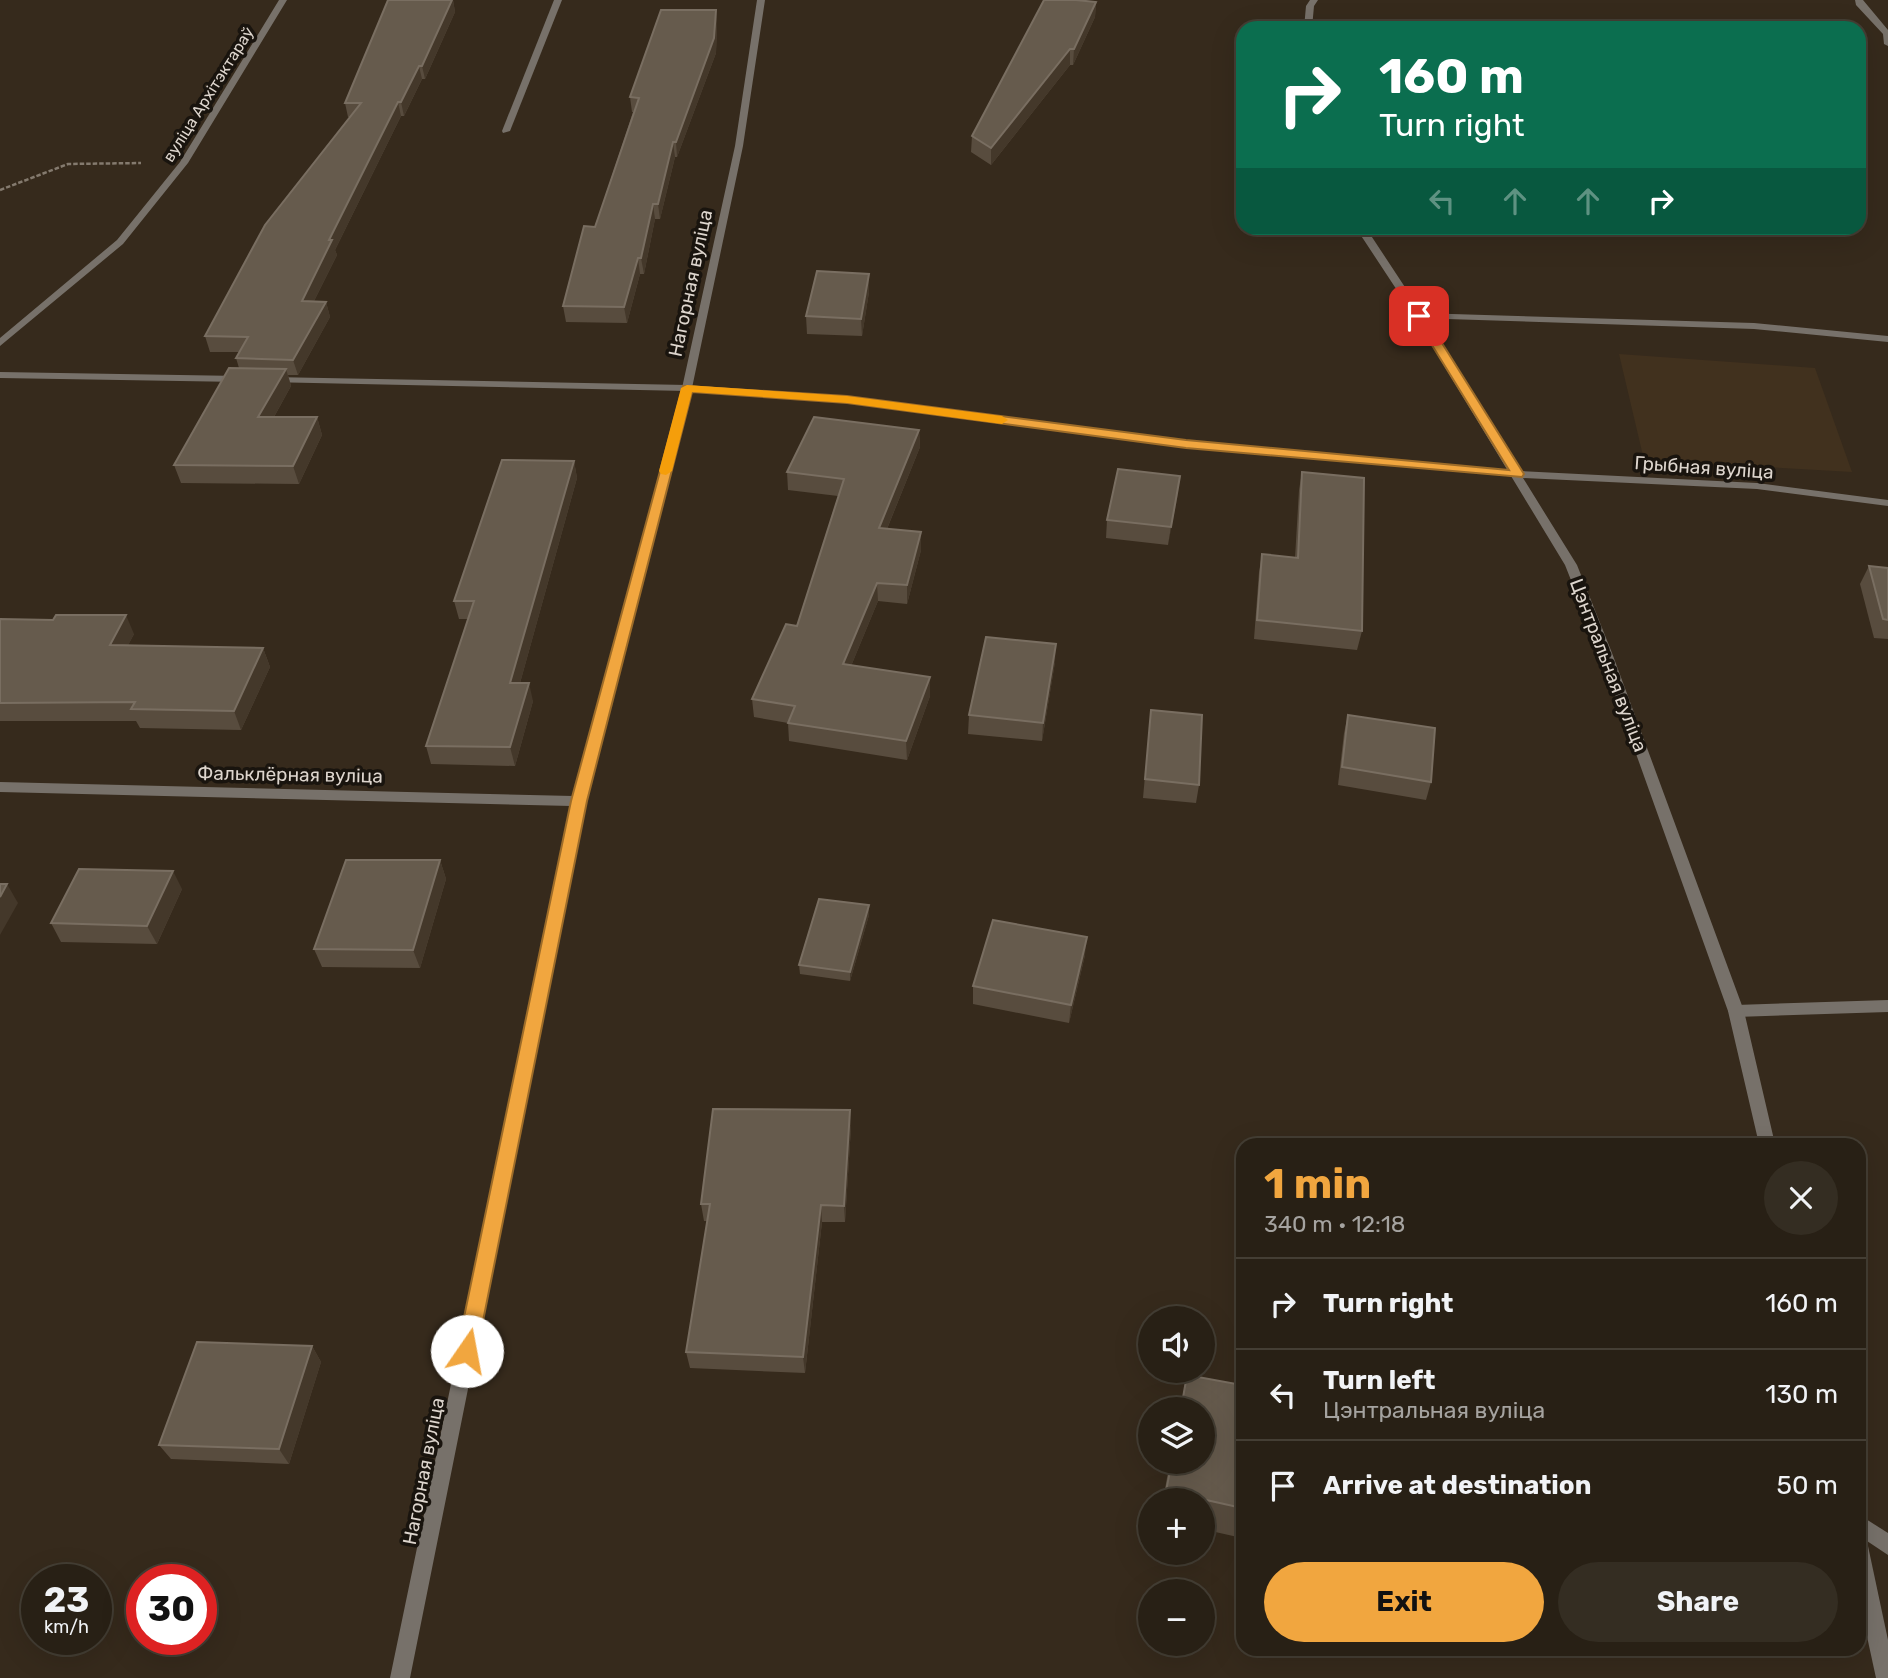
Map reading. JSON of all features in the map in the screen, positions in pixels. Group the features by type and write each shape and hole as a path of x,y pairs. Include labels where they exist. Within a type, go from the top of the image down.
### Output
{"street":[{"name":"вуліца Архітэктараў","path":"0,342 120,242 184,163 283,0"},
{"path":"506,131 558,0"},
{"name":"Нагорная вуліца","path":"400,1678 579,801 687,388 739,146 761,0"},
{"path":"1309,21 1310,6 1314,0"},
{"path":"1859,0 1887,34 1888,44"},
{"name":"Цэнтральная вуліца","path":"1366,235 1518,474 1571,565 1736,1011 1766,1138"},
{"path":"1419,316 1754,326 1888,339"},
{"path":"0,375 247,380"},
{"name":"Грыбная вуліца","path":"261,380 687,388 847,400 1186,444 1518,474 1757,486 1888,503"},
{"name":"Фальклёрная вуліца","path":"0,787 579,801"},
{"path":"1736,1011 1888,1006"},
{"path":"1866,1529 1888,1545"},
{"path":"1866,1584 1886,1678"}],"path":[{"path":"0,190 68,164 184,163"}],"shaded area":[{"path":"1619,354 1815,368 1852,472 1644,460"}],"building":[{"path":"388,0 452,0 422,66 419,66 401,102 398,102 329,240 332,240 302,301 326,302 293,360 236,358 248,337 205,336 265,225 361,103 345,103"},
{"path":"1044,0 1096,2 1074,49 1070,49 991,148 972,136"},
{"path":"661,10 716,10 714,38 676,142 673,142 658,204 653,204 641,258 638,258 624,307 563,306 584,226 595,227 639,98 630,97"},
{"path":"817,271 869,274 861,319 806,316"},
{"path":"229,368 286,369 258,417 317,417 293,466 174,465"},
{"path":"814,417 919,430 879,528 921,532 907,585 877,583 843,664 930,677 906,741 788,723 795,706 752,699 786,624 797,626 844,479 787,472"},
{"path":"502,460 574,461 510,683 529,683 510,747 426,746 474,601 454,601"},
{"path":"1118,469 1180,476 1171,527 1107,520"},
{"path":"1302,472 1364,478 1362,631 1257,620 1262,554 1298,558"},
{"path":"1869,566 1888,568 1888,620 1883,619"},
{"path":"56,615 126,615 110,645 263,648 234,711 131,709 135,702 0,703 0,619 53,620"},
{"path":"986,637 1056,644 1043,723 969,715"},
{"path":"1151,710 1202,715 1199,785 1145,779"},
{"path":"1348,715 1435,728 1431,782 1342,767"},
{"path":"346,860 440,860 413,950 314,949"},
{"path":"79,869 173,871 147,926 51,923"},
{"path":"0,884 7,884 0,897"},
{"path":"819,899 869,905 850,972 799,965"},
{"path":"993,920 1087,937 1071,1005 973,986"},
{"path":"713,1109 850,1110 844,1206 821,1205 803,1357 686,1352 710,1204 701,1204"},
{"path":"197,1342 312,1346 279,1449 159,1445"},
{"path":"1215,1380 1236,1384 1236,1507 1215,1502 1215,1488 1167,1488 1169,1474 1215,1474 1215,1397 1183,1397 1186,1383 1215,1383"}],"slow traffic":[{"path":"666,471 687,388 847,400 1002,420"}],"route":[{"path":"467,1351 579,801 687,388 847,400 1186,444 1518,474 1419,316"}]}
